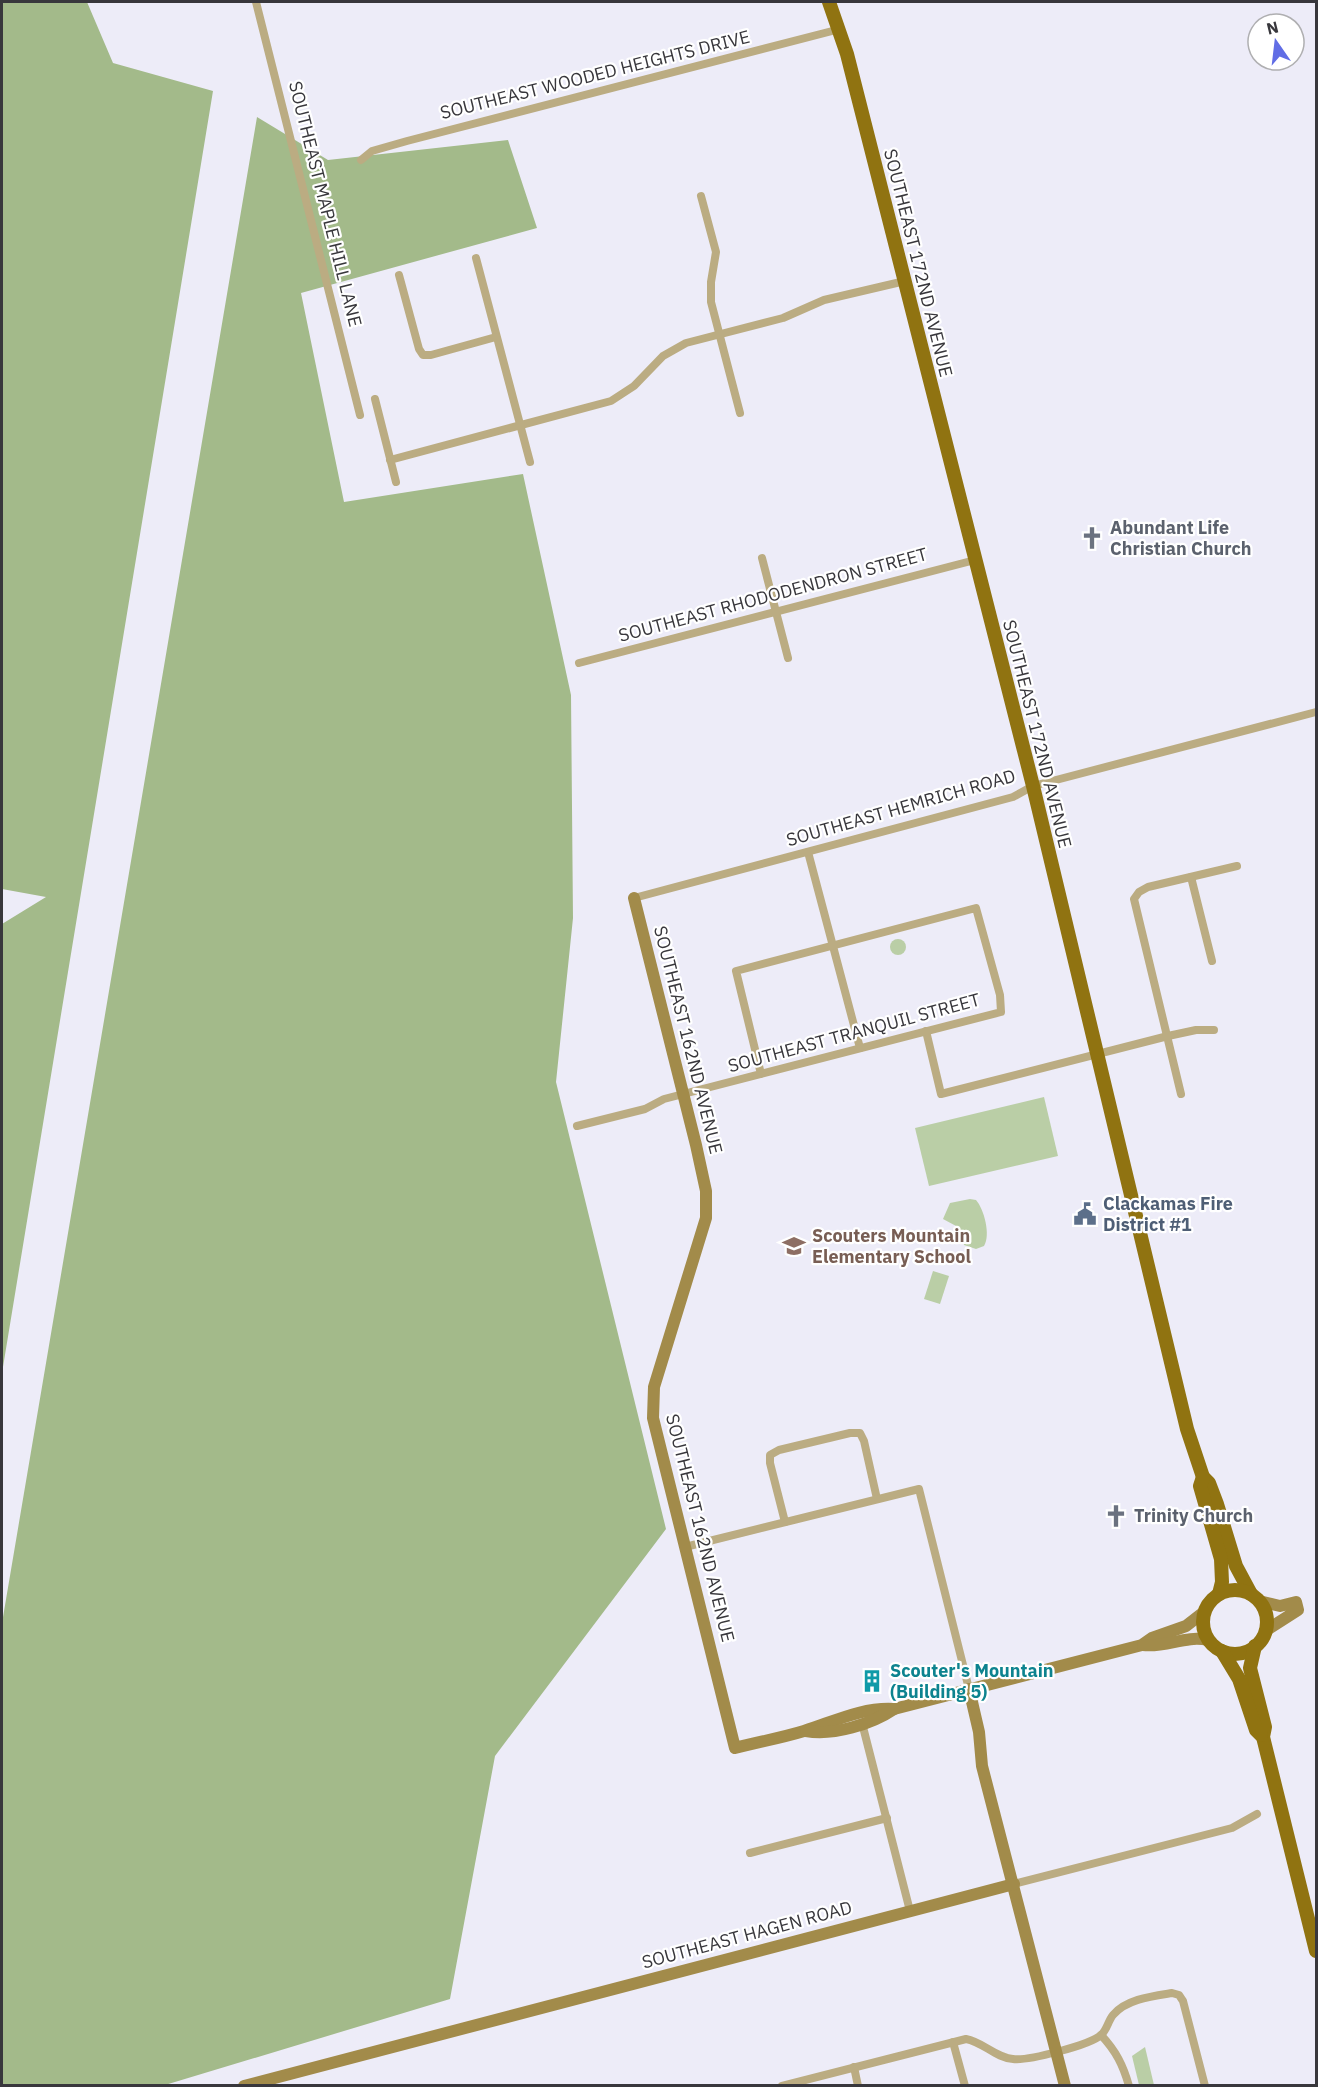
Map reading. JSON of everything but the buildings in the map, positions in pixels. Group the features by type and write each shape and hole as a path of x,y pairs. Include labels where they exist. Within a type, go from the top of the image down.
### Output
{"main road":[{"name":"SOUTHEAST 172ND AVENUE","path":"829,2 840,29 1033,786 1187,1429 1203,1477 1209,1483 1236,1566 1266,1618 1265,1631"},
{"name":"SOUTHEAST 172ND AVENUE","path":"1203,1477 1200,1486 1222,1567 1219,1594"},
{"path":"1255,1598 1238,1590 1219,1594 1204,1612 1203,1629 1208,1640 1222,1651 1236,1674 1256,1730 1263,1737"},
{"path":"1265,1631 1255,1646 1250,1668 1265,1727 1263,1737 1317,1951"},
{"path":"1222,1651 1239,1653 1255,1646"}],"street":[{"name":"SOUTHEAST MAPLE HILL LANE","path":"256,2 360,415"},
{"name":"SOUTHEAST WOODED HEIGHTS DRIVE","path":"361,160 372,151 408,141 840,29"},
{"path":"701,196 716,252 711,297 740,412"},
{"path":"476,258 530,462"},
{"path":"399,275 419,349 423,355 431,356 496,337"},
{"path":"390,460 611,401 634,386 663,356 686,343 783,318 824,300 905,281"},
{"path":"375,399 396,482"},
{"path":"762,558 788,658"},
{"name":"SOUTHEAST RHODODENDRON STREET","path":"579,663 975,560"},
{"name":"SOUTHEAST HEMRICH ROAD","path":"634,898 1013,797 1033,786 1317,712"},
{"path":"808,852 860,1048"},
{"path":"1181,1094 1134,899 1143,889 1237,866"},
{"path":"1191,877 1212,961"},
{"name":"SOUTHEAST 162ND AVENUE","path":"634,898 706,1191 706,1218 652,1400 653,1418 735,1748 806,1731"},
{"name":"SOUTHEAST TRANQUIL STREET","path":"577,1126 645,1109 683,1094 1001,1012 999,995 976,908 833,946"},
{"path":"761,1074 736,971 833,946"},
{"path":"926,1032 941,1094 1168,1036 1196,1030 1214,1030"},
{"path":"785,1522 770,1455 799,1445 850,1433 860,1433 864,1441 877,1499"},
{"path":"686,1546 919,1489 979,1732 982,1766 1065,2085"},
{"path":"1255,1598 1281,1606 1296,1602 1298,1610 1265,1631"},
{"path":"806,1731 818,1724 879,1708 894,1709 1142,1645 1186,1626 1204,1612"},
{"path":"1142,1645 1154,1646 1189,1637 1208,1640"},
{"path":"806,1731 820,1734 882,1717 894,1709"},
{"path":"862,1723 910,1911"},
{"name":"SOUTHEAST HAGEN ROAD","path":"244,2085 1232,1828 1257,1814"},
{"path":"750,1853 887,1818"},
{"path":"782,2085 966,2039 978,2042 1011,2059 1056,2051 1101,2035 1111,2017 1125,2005 1166,1994 1179,1995 1186,2009 1205,2085"},
{"path":"1101,2035 1114,2049 1123,2065 1129,2085"},
{"path":"953,2042 965,2085"},
{"path":"854,2067 858,2085"}],"green space":[{"path":"2,2 87,2 113,63 213,91 2,1373 2,924 46,897 2,889"},
{"path":"257,117 328,160 508,140 537,228 301,293 344,502 523,474 571,695 573,918 556,1082 666,1529 495,1756 450,1999 165,2085 2,2086 2,1623"},
{"path":"898,939 906,947 898,955 890,947"},
{"path":"1044,1097 1058,1156 929,1186 915,1128"},
{"path":"976,1200 979,1204 987,1229 984,1246 976,1249 964,1245 958,1227 943,1219 950,1203"},
{"path":"933,1271 949,1276 940,1304 924,1299"},
{"path":"1145,2047 1154,2085 1139,2085 1132,2056"}],"place":[{"name":"Abundant Life Christian Church","path":"1092,538"},
{"name":"Clackamas Fire District #1","path":"1085,1214"},
{"name":"Scouters Mountain Elementary School","path":"794,1246"},
{"name":"Trinity Church","path":"1116,1516"},
{"name":"Scouter's Mountain (Building 5)","path":"872,1681"}]}
